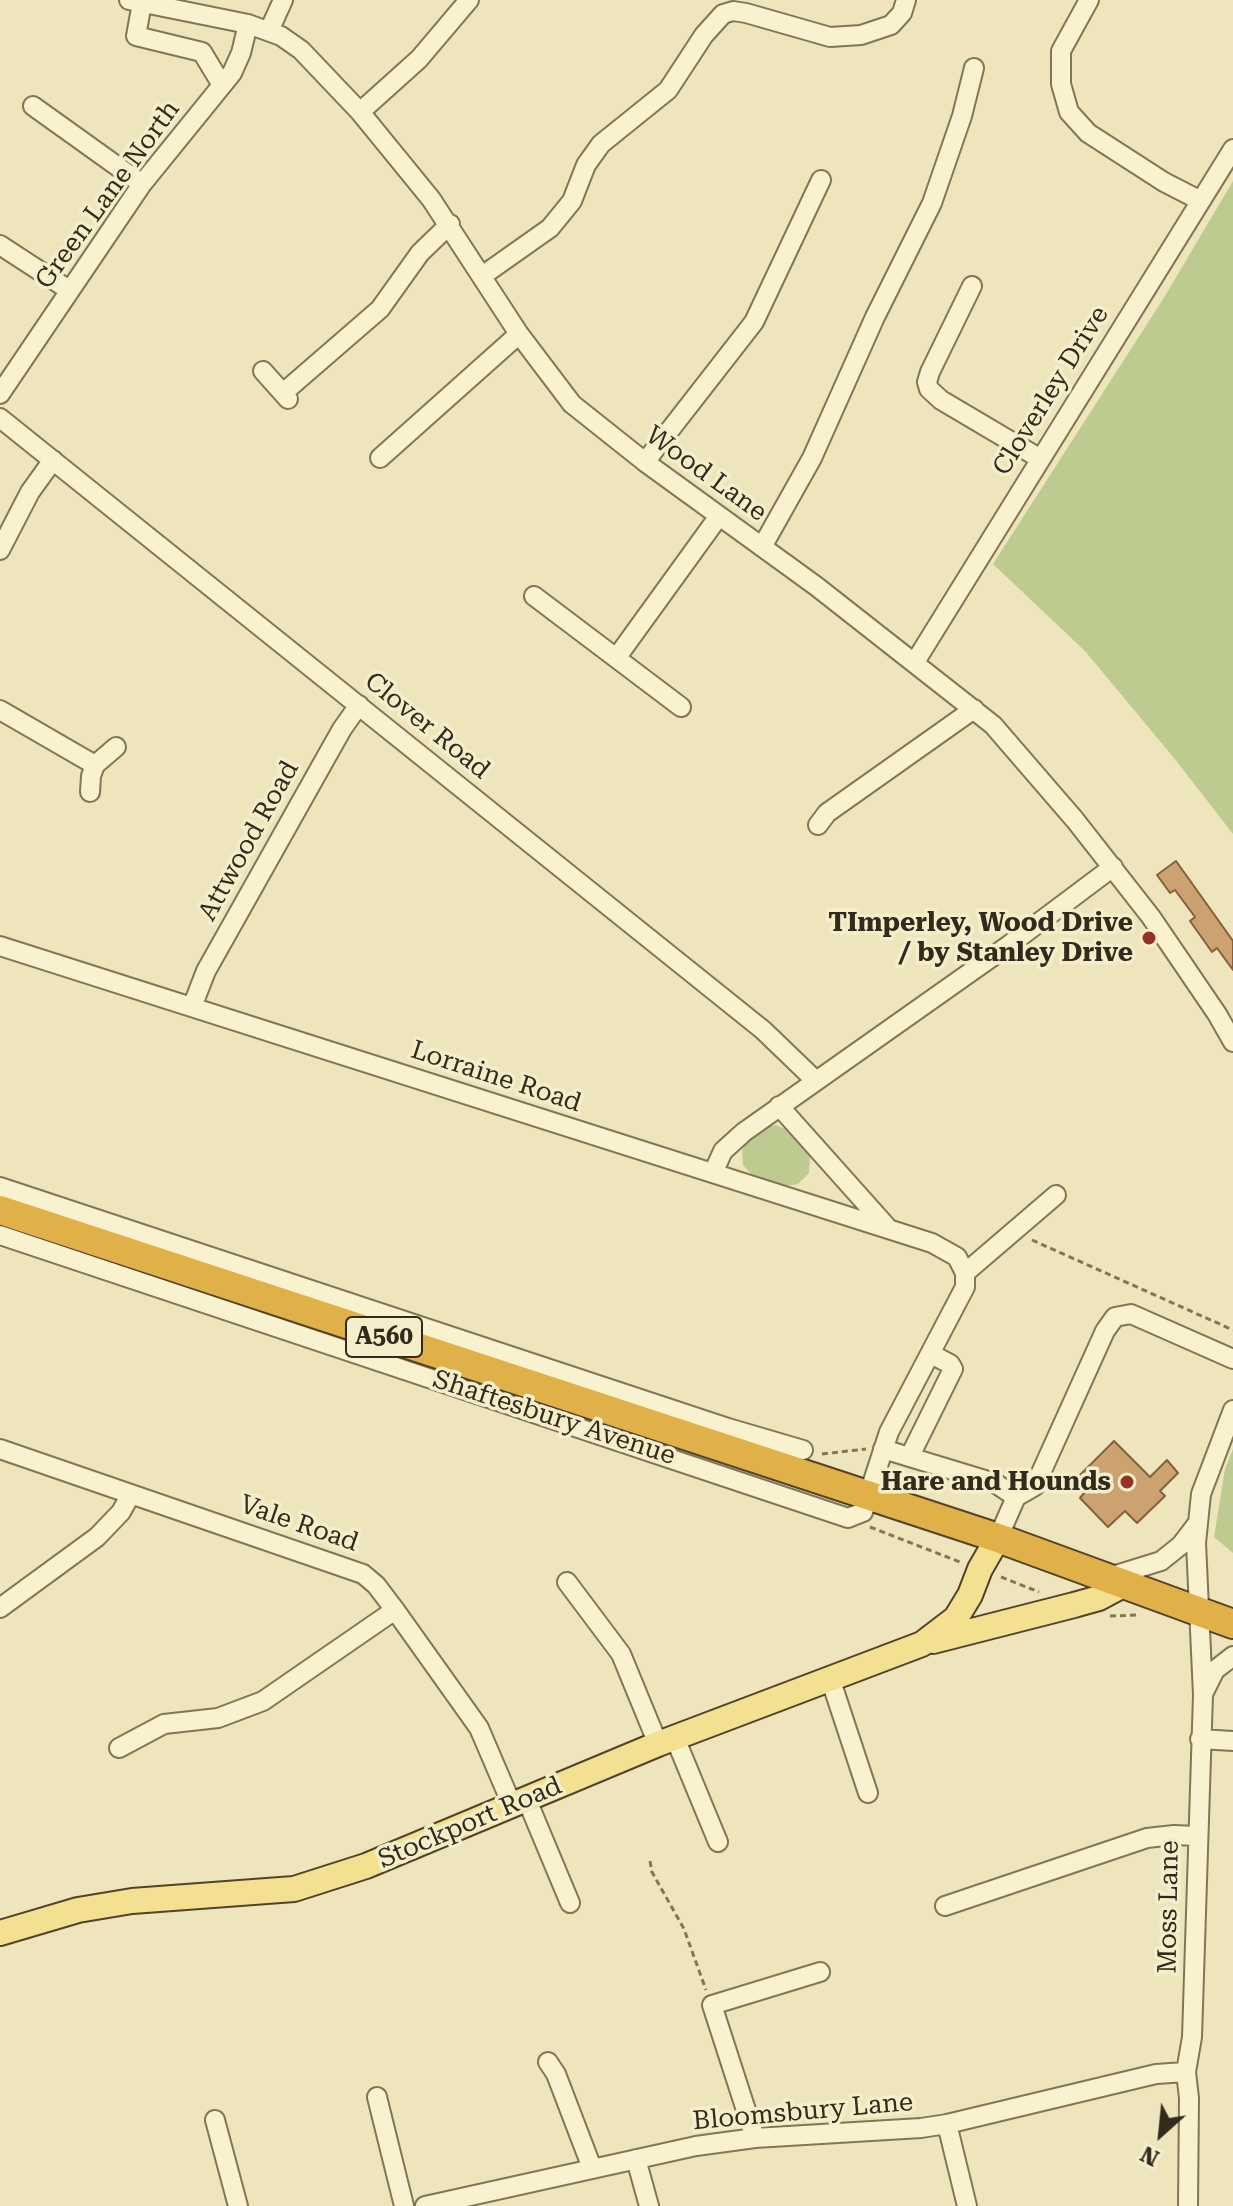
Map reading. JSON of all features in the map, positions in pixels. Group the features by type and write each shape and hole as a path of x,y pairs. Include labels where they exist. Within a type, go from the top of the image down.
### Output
{"highway":[{"name":"Shaftesbury Avenue","path":"0,1210 746,1445 792,1467 861,1507 998,1538"},
{"name":"A560","path":"998,1538 1233,1624"}],"main road":[{"name":"Stockport Road","path":"922,1644 956,1618 998,1538"},
{"name":"Stockport Road","path":"0,1933 50,1917 121,1902 294,1889 366,1866 666,1741 922,1644 1099,1598 1116,1581"}],"street":[{"path":"269,31 283,0"},
{"path":"360,112 428,50 469,0"},
{"path":"482,276 550,228 572,201 586,165 601,144 668,90 704,35 718,7 830,37 861,35 891,25 902,13 906,0"},
{"path":"1089,0 1061,51 1061,84 1069,112 1088,133 1201,201"},
{"path":"136,1 136,36 202,52 222,85"},
{"name":"Wood Lane","path":"136,1 248,24 269,31 301,50 360,112 450,224 519,334 572,404 645,462 915,662 993,725 1113,867 1192,976 1233,1042"},
{"name":"Green Lane North","path":"0,394 142,184 238,63 248,24"},
{"path":"762,547 812,458 875,317 932,203 962,116 974,68"},
{"path":"33,106 142,184"},
{"name":"Cloverley Drive","path":"915,662 1233,149"},
{"path":"645,462 754,322 819,180"},
{"path":"263,371 286,396 380,309 420,253 450,224"},
{"path":"0,245 69,290"},
{"path":"972,286 930,372 927,382 929,389 941,400 1039,458"},
{"path":"380,458 519,334"},
{"name":"Clover Road","path":"0,418 763,1030 816,1081"},
{"path":"0,550 30,492 53,460"},
{"path":"617,657 719,516"},
{"path":"534,596 681,707"},
{"name":"Attwood Road","path":"192,1007 206,971 342,729 359,705"},
{"path":"818,825 827,813 974,709"},
{"path":"0,710 95,765"},
{"path":"90,792 95,765 116,747"},
{"path":"713,1173 718,1159 731,1142 1009,945 1113,867"},
{"name":"Lorraine Road","path":"0,946 888,1229 943,1248 957,1257 965,1273"},
{"path":"779,1106 888,1229"},
{"name":"Shaftesbury Avenue","path":"0,1187 746,1445"},
{"path":"861,1507 883,1449 963,1293 965,1273 1056,1195"},
{"name":"Shaftesbury Avenue","path":"0,1235 792,1467"},
{"path":"998,1538 1016,1497 1035,1486 1099,1343 1115,1317 1131,1314 1233,1359"},
{"path":"910,1456 953,1369 950,1364 931,1354"},
{"path":"1198,1610 1201,1494 1233,1410"},
{"name":"Vale Road","path":"0,1449 363,1574 376,1585 395,1610 479,1728 570,1903"},
{"path":"883,1449 995,1483 1016,1497"},
{"path":"0,1608 97,1537 121,1512 131,1494"},
{"path":"1116,1581 1161,1561 1181,1545 1198,1522"},
{"path":"567,1582 621,1654 718,1842"},
{"path":"119,1748 164,1724 218,1718 263,1701 395,1610"},
{"name":"Moss Lane","path":"1188,2206 1189,2098 1186,2072 1192,2037 1203,1695 1198,1610"},
{"path":"1203,1695 1215,1670 1233,1656"},
{"path":"830,1678 868,1793"},
{"path":"1200,1739 1233,1741"},
{"path":"954,1908 1147,1838 1197,1836"},
{"path":"755,2138 712,2005 820,1972"},
{"path":"548,2062 556,2074 592,2168"},
{"name":"Bloomsbury Lane","path":"425,2206 696,2146 755,2138 921,2128 1156,2074 1186,2072"},
{"path":"377,2097 404,2206"},
{"path":"215,2120 238,2206"},
{"path":"947,2124 967,2206"},
{"path":"636,2159 649,2206"}],"path":[{"path":"1013,1229 1031,1240 1233,1330"},
{"path":"792,1467 825,1455 858,1449 883,1449"},
{"path":"861,1507 865,1525 956,1560"},
{"path":"998,1576 1074,1605"},
{"path":"650,1861 652,1872 684,1929 712,2005"}],"green space":[{"path":"1233,181 1233,834 1085,651 993,564 1165,296"},
{"path":"776,1125 789,1131 810,1156 809,1173 798,1184 786,1186 753,1176 743,1165 742,1151 747,1140 766,1127"},
{"path":"1233,1449 1233,1553 1214,1537 1225,1469"}],"building":[{"path":"1176,861 1233,941 1233,970 1217,948 1212,952 1190,921 1195,917 1175,890 1170,893 1157,875"},
{"name":"Hare and Hounds","path":"1114,1441 1150,1477 1167,1460 1178,1473 1160,1491 1165,1496 1137,1523 1125,1511 1108,1527 1080,1498 1089,1487 1079,1476"}],"place":[{"name":"TImperley, Wood Drive / by Stanley Drive","path":"1149,938"},
{"name":"Hare and Hounds","path":"1127,1482"}]}
